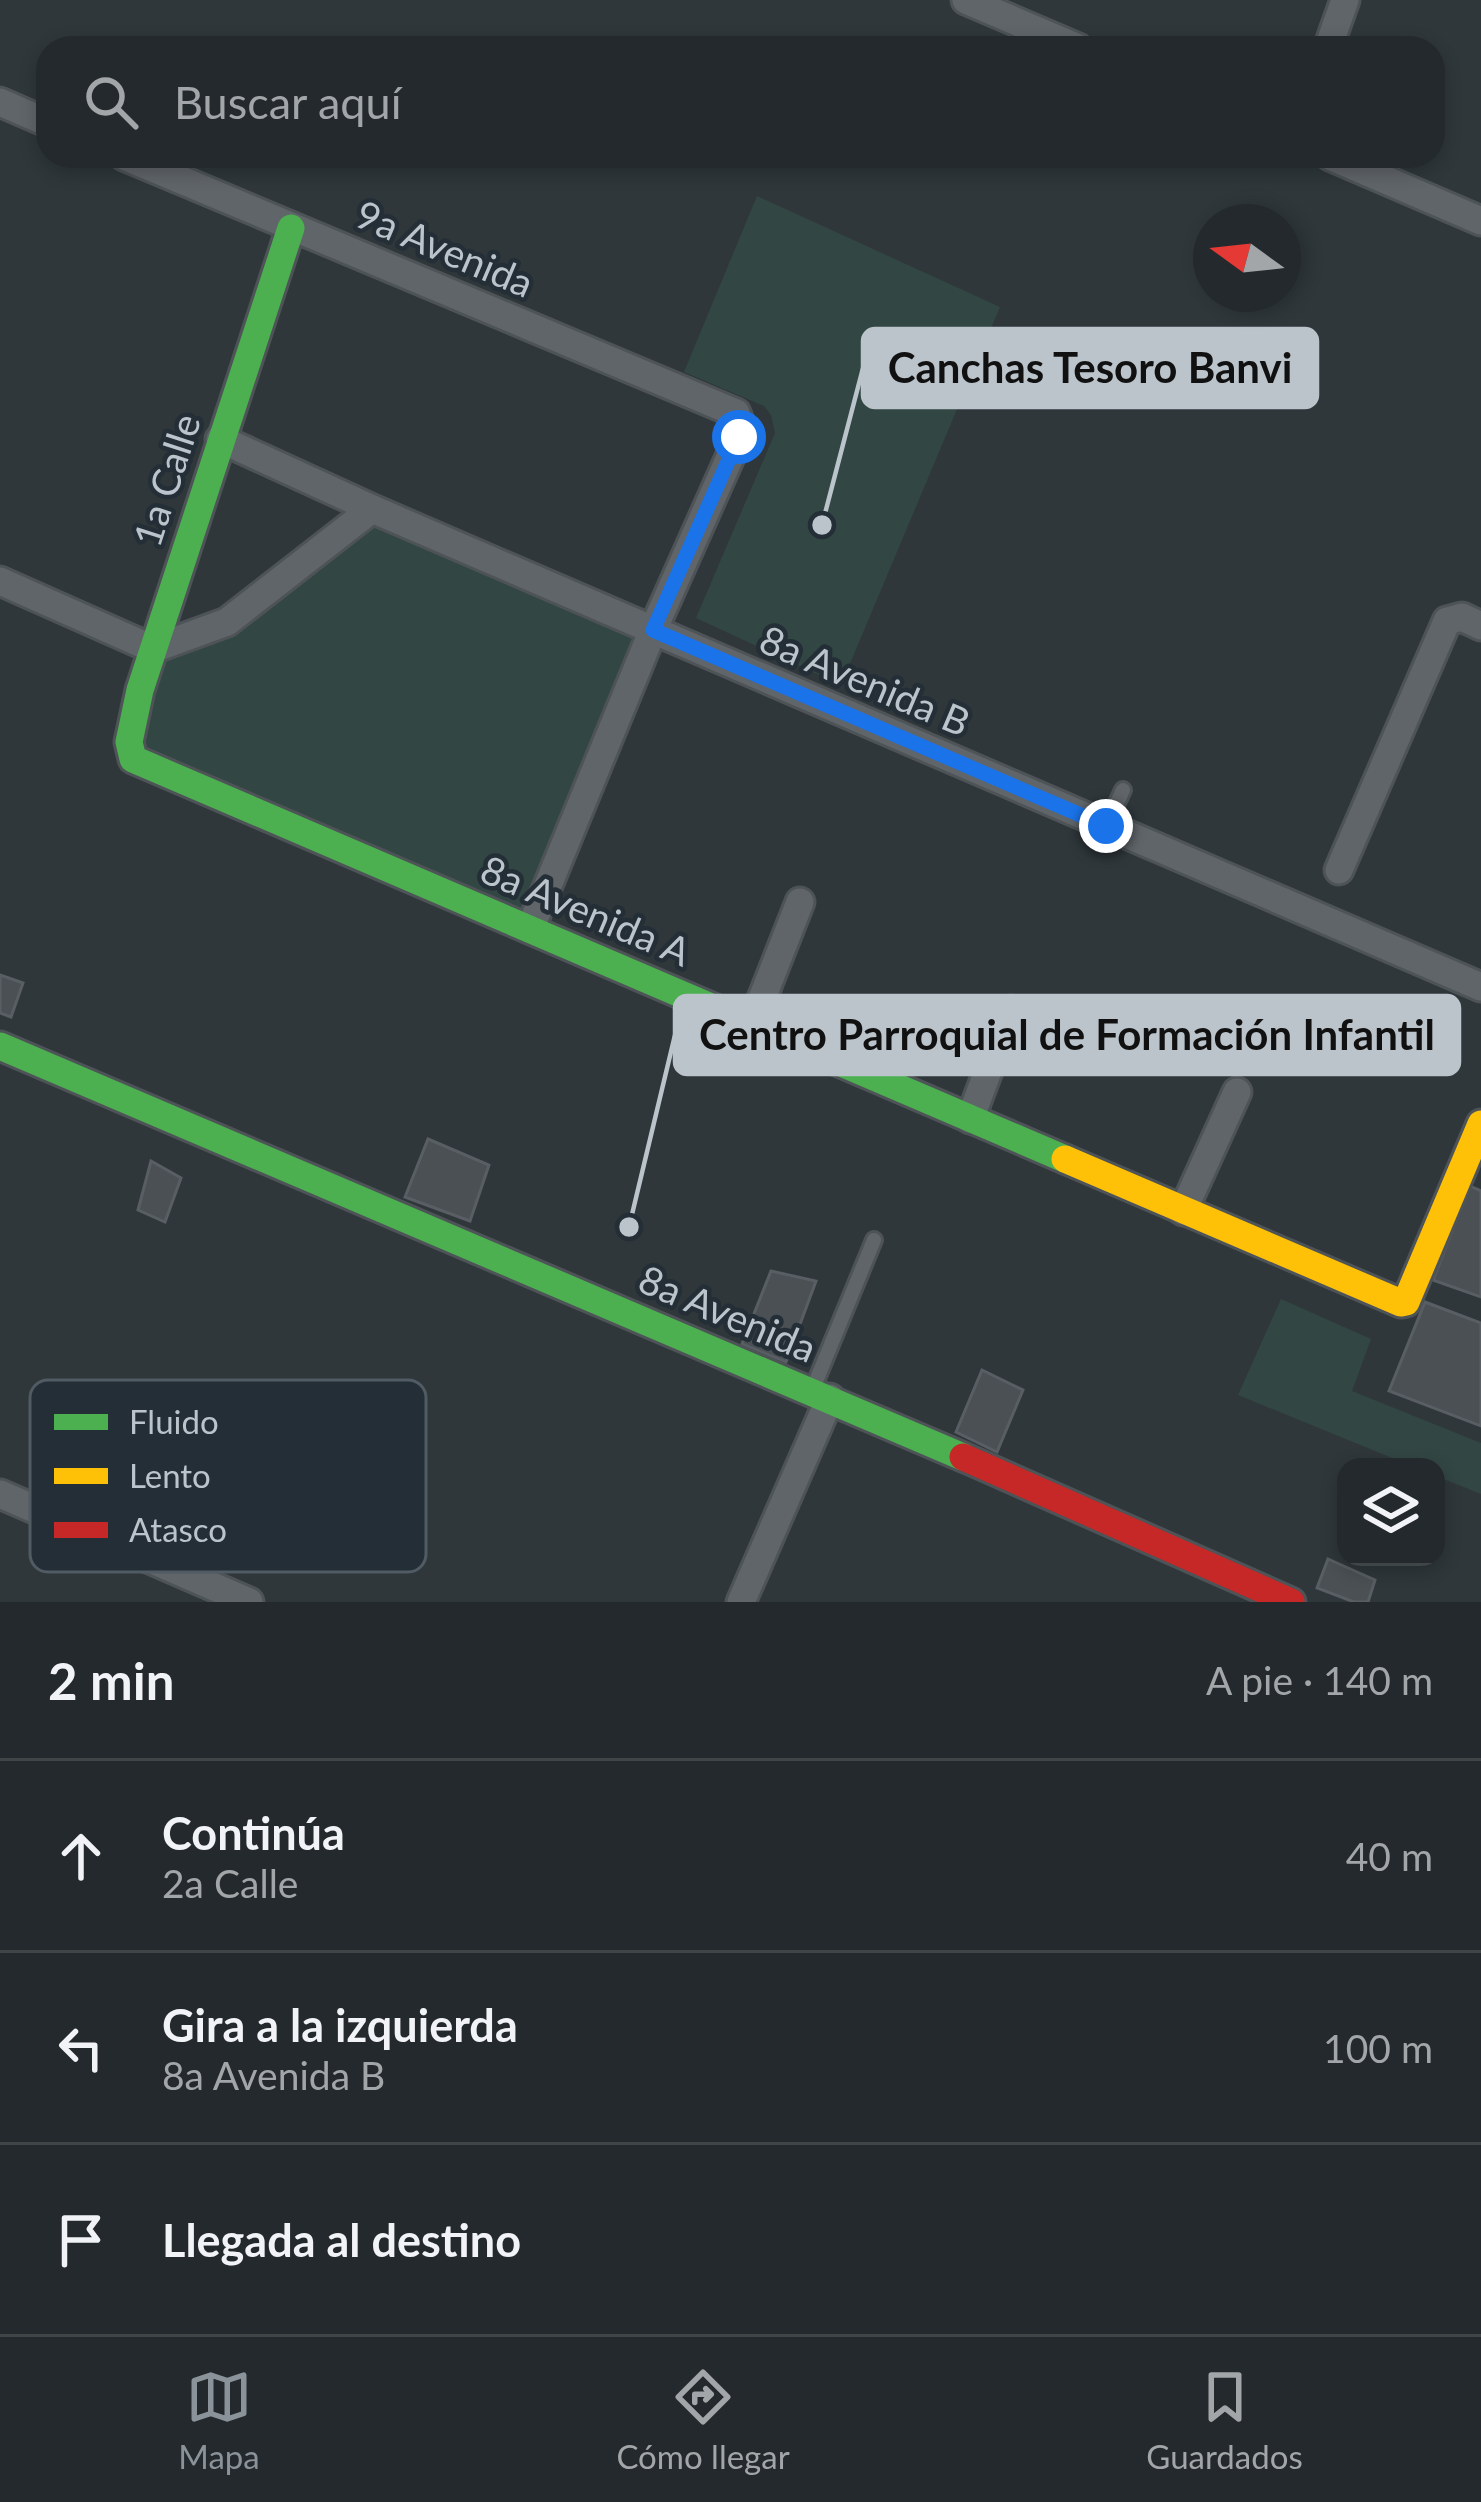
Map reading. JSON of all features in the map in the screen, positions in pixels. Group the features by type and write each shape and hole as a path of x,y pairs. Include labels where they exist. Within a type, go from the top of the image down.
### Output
{"street":[{"path":"966,0 1050,36"},
{"path":"1332,36 1345,0"},
{"path":"0,102 36,118"},
{"name":"9a Avenida","path":"152,168 736,413 739,437 653,630"},
{"path":"1358,168 1481,221"},
{"name":"1a Calle","path":"134,759 129,742 153,650 291,228"},
{"name":"8a Avenida B","path":"220,439 372,509 1481,987"},
{"path":"0,581 153,650 227,622 372,509"},
{"path":"1340,870 1447,621 1472,621"},
{"path":"530,928 653,630"},
{"name":"8a Avenida A","path":"134,759 1404,1303 1481,1124"},
{"path":"752,1024 800,902"},
{"path":"970,1119 1011,1010"},
{"name":"8a Avenida","path":"0,1046 821,1394 1291,1602"},
{"path":"1183,1211 1237,1092"},
{"path":"741,1602 821,1394"},
{"path":"0,1495 30,1508"},
{"path":"179,1572 249,1602"}],"lane":[{"path":"1106,826 1123,790"},
{"path":"821,1394 874,1240"}],"green space":[{"path":"757,196 1000,307 841,685 696,618 775,433 764,406 684,372"},
{"path":"373,522 639,635 525,914 139,749 161,658"},
{"path":"1281,1299 1371,1339 1352,1391 1481,1443 1481,1494 1445,1480 1445,1458 1392,1458 1238,1395"}],"building":[{"path":"0,975 23,983 11,1017 0,1013"},
{"path":"428,1139 489,1165 470,1221 405,1197"},
{"path":"151,1161 181,1178 165,1222 138,1210"},
{"path":"1470,1186 1481,1191 1481,1297 1433,1280"},
{"path":"771,1271 816,1281 786,1362 742,1344"},
{"path":"1425,1302 1481,1323 1481,1426 1389,1391"},
{"path":"982,1370 1023,1390 997,1452 956,1432"},
{"path":"1328,1559 1375,1580 1368,1602 1354,1602 1317,1588"}],"traffic: fast":[{"path":"291,228 140,690 129,742 133,759 1065,1159"},
{"path":"0,1046 963,1457"}],"traffic: slow":[{"path":"1065,1159 1401,1303 1406,1302 1481,1124"}],"traffic: jam":[{"path":"963,1457 1291,1602"}],"place":[{"name":"Canchas Tesoro Banvi","path":"822,525"},
{"name":"Centro Parroquial de Formación Infantil","path":"629,1227"}],"route":[{"path":"739,437 653,630 1106,826"}]}
